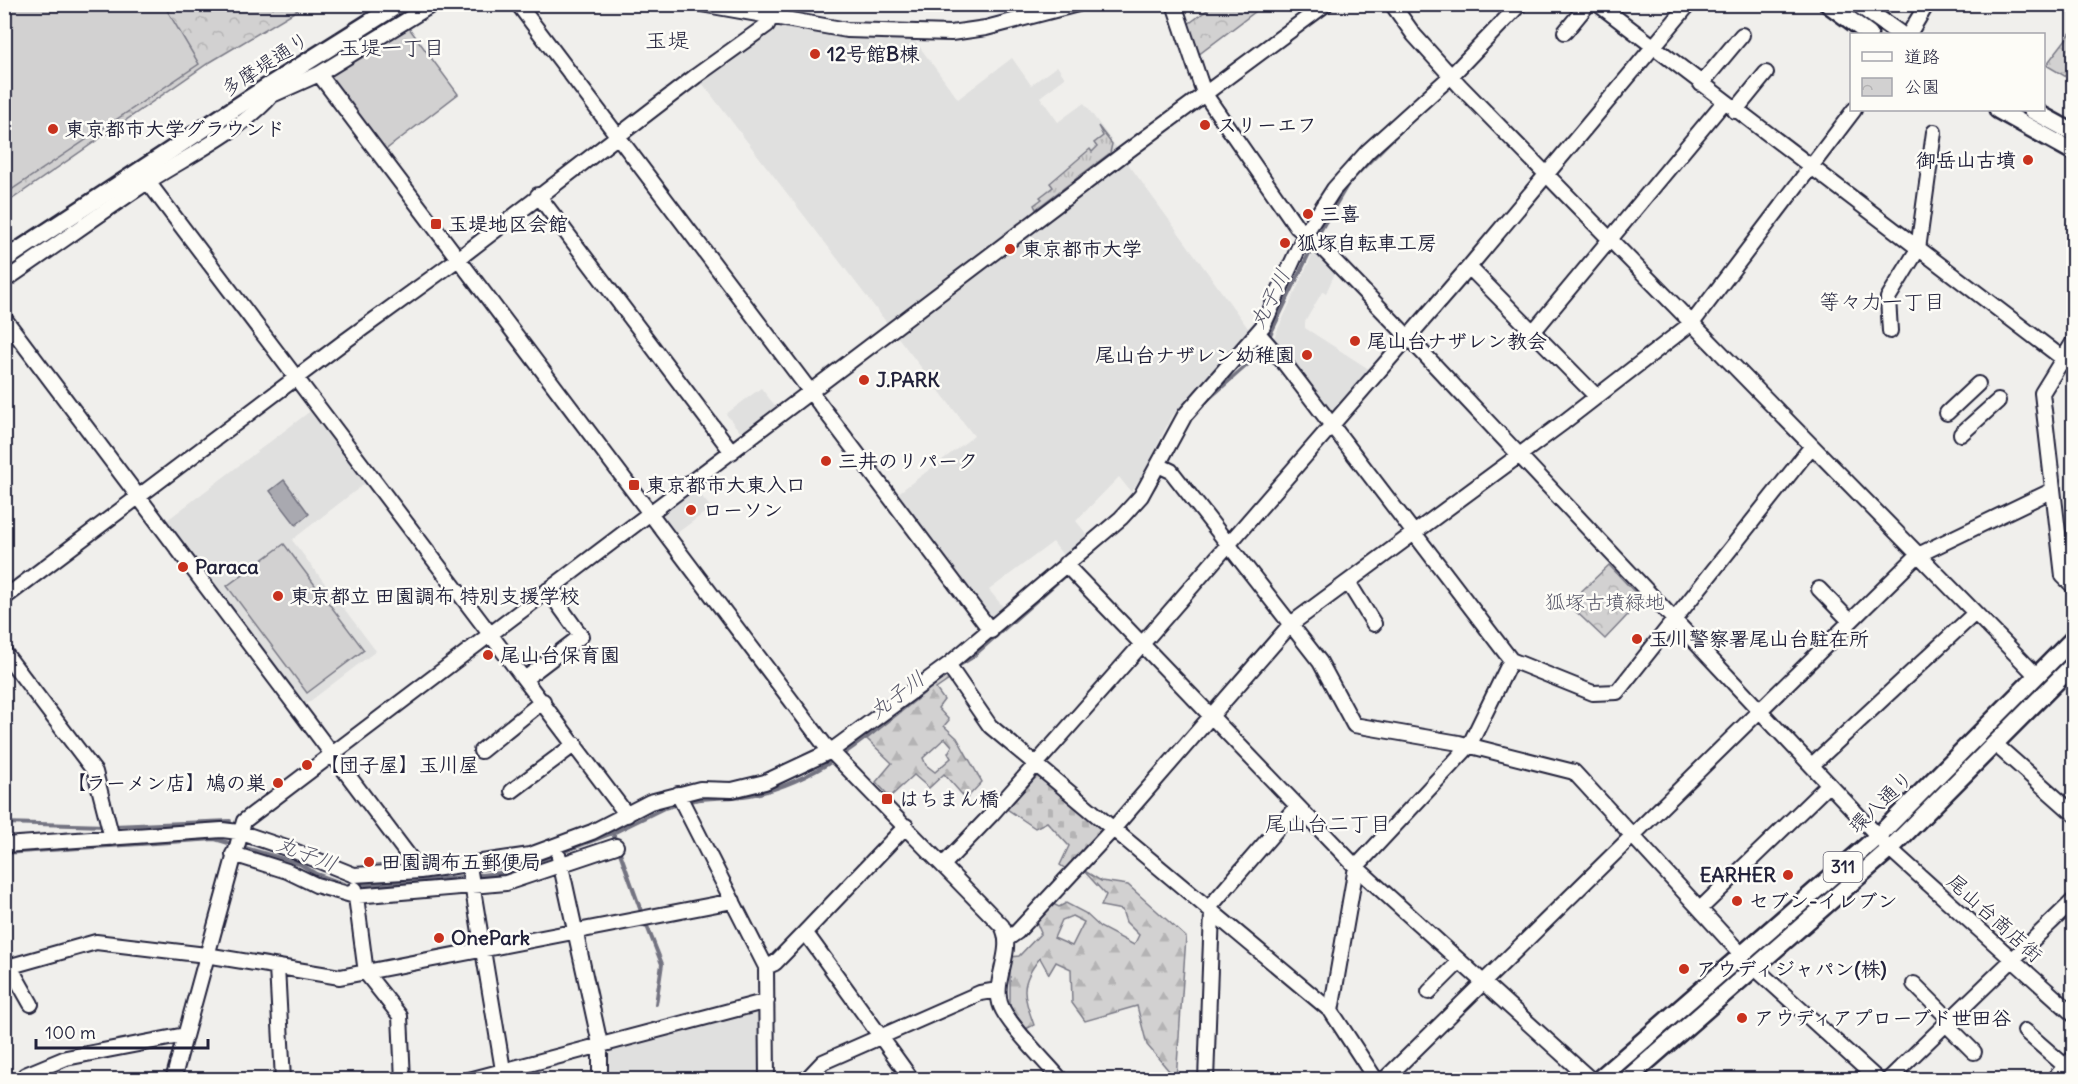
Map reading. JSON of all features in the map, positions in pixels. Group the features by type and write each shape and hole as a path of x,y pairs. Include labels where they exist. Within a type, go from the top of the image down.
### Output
{"main road":[{"name":"多摩堤通り","path":"4,260 270,91 399,4"},
{"path":"1828,4 1868,33"},
{"path":"1858,4 1899,33"},
{"path":"2000,111 2073,152"},
{"path":"2034,111 2073,133"},
{"name":"環八通り","path":"1598,1080 1878,836 2073,638"},
{"name":"環八通り","path":"1626,1080 1890,849 2073,664"}],"street":[{"path":"4,282 148,182 244,119 270,91 319,74 433,4"},
{"path":"518,4 991,631"},
{"path":"700,4 772,11 847,30 951,33 986,28 1078,4"},
{"name":"尾山台商店街","path":"1174,4 1204,93 1310,238 1408,337 1890,849 2073,1015"},
{"path":"173,1080 239,832 244,821 490,633 811,394 1204,93 1326,4"},
{"path":"1392,4 1414,35 1455,80 2037,676"},
{"path":"4,845 111,832 222,830 239,832 292,849 354,875 469,866 530,855 592,832 650,802 700,789 732,790 765,782 835,755 1070,569 1121,518 1163,468 1177,426 1192,405 1264,340 1282,288 1351,168 1455,80 1520,4"},
{"path":"1565,32 1588,4"},
{"path":"1598,4 2068,363"},
{"path":"944,865 1142,645 1469,267 1689,4"},
{"path":"1911,33 1927,4"},
{"path":"4,598 458,259 616,136 767,25 772,11"},
{"path":"1701,84 1742,35"},
{"path":"1533,332 1611,238 1729,106 1766,73"},
{"path":"319,74 649,514 835,755 1002,926 1007,939 998,990 1003,1011 1061,1080"},
{"path":"1007,939 1017,932 1113,829 1212,718 1291,624 1692,322 1853,111"},
{"path":"1890,331 1888,298 1918,249 1934,132"},
{"path":"148,182 627,814"},
{"path":"538,195 732,452"},
{"path":"1469,267 1596,396"},
{"path":"4,318 420,871"},
{"path":"1264,340 1332,425 1511,660 1593,693 1617,692 1812,446"},
{"path":"2073,341 2068,363 2042,393 2063,576 2073,587"},
{"path":"1947,413 1978,384"},
{"path":"1961,434 1998,401"},
{"path":"1163,468 1229,544 1320,662 1354,725 1469,746 1574,771 1742,955"},
{"path":"1384,1080 1918,555 2053,490"},
{"path":"1070,569 1356,867 1591,1080"},
{"path":"1348,582 1374,624"},
{"path":"1820,589 1850,621"},
{"path":"526,678 581,636 548,590"},
{"path":"1812,765 1975,613"},
{"path":"4,652 95,772 111,832"},
{"path":"1330,1011 1356,867 1469,746 1511,660"},
{"path":"949,667 990,726 1330,1011 1376,1080"},
{"path":"481,751 543,701"},
{"path":"512,791 575,744"},
{"path":"1995,744 2073,814"},
{"path":"1700,909 1829,784"},
{"path":"678,794 766,967 767,1080"},
{"path":"1206,1080 1210,910 1297,806"},
{"path":"766,967 775,963 906,826"},
{"path":"555,846 562,865 600,1044 600,1080"},
{"path":"233,854 287,871 316,885 355,896 506,883 616,846"},
{"path":"469,866 503,1070"},
{"path":"354,875 366,973 400,1016 403,1080"},
{"path":"1888,1080 2073,900"},
{"path":"31,1004 7,967 96,942 340,977 733,901"},
{"path":"805,932 912,1080"},
{"path":"1429,992 1460,961"},
{"path":"277,967 283,1080"},
{"path":"1755,968 1878,1080"},
{"path":"1914,984 1974,1052"},
{"path":"806,1080 823,1062 980,993 998,990"},
{"path":"469,1080 767,1001"},
{"path":"2025,1030 2069,1062 2053,1080"},
{"path":"23,1080 25,1075 66,1058 184,1035"}],"shaded area":[{"name":"東京都市大学","path":"778,23 795,30 847,37 913,38 958,99 1012,58 1031,85 1057,66 1065,78 1040,97 1058,122 1084,103 1253,335 1171,417 1144,473 1131,492 1119,477 1076,521 1089,537 1065,558 1053,542 989,590 1005,609 991,622 893,497 974,436 699,79 770,24"},
{"path":"1314,251 1335,273 1326,293 1322,292 1305,322 1305,328 1372,371 1335,419 1272,342"},
{"path":"761,388 780,412 745,438 726,414"},
{"name":"東京都立 田園調布 特別支援学校","path":"317,406 372,478 292,540 376,651 305,705 166,521"},
{"path":"284,480 309,514 296,525 270,491"},
{"path":"696,489 711,508 673,536 658,517"},
{"path":"762,1008 761,1079 606,1079 605,1048"}],"green space":[{"name":"東京都市大学グラウンド","path":"5,4 164,5 199,64 5,194"},
{"name":"東京都市大学グラウンド","path":"5,5 306,5 207,64 5,204"},
{"path":"1214,5 1258,5 1260,8 1198,55 1187,25"},
{"path":"406,24 458,94 384,151 328,78 329,73"},
{"path":"2073,30 2073,81 2046,65"},
{"path":"1098,126 1112,144 1110,153 1036,209 1034,205 1042,199 1040,197 1053,187 1050,183 1090,149 1092,152 1097,147 1094,143 1103,136"},
{"path":"284,544 364,650 307,693 227,586"},
{"name":"狐塚古墳緑地","path":"1609,565 1642,600 1605,639 1568,604"},
{"path":"950,673 952,678 936,689 944,700 938,708 949,720 944,726 957,738 982,782 966,799 944,774 929,788 914,775 890,797 876,782 892,763 867,739","holes":["945,738 952,746 948,753 951,758 935,772 926,765 923,758"]},
{"path":"1039,774 1104,827 1066,869 1060,865 1069,846 1047,822 1035,828 1007,809"},
{"path":"1083,870 1101,881 1128,885 1186,937 1176,1079 1147,1045 1137,1006 1085,1021 1072,1003 1071,969 1056,962 1049,974 1040,958 1026,982 1027,1005 1034,1025 1026,1029 1010,1008 1010,957 1019,956 1041,933 1035,919 1049,902 1059,907 1066,903 1085,913 1100,927 1134,945 1139,935 1126,922 1122,910 1101,906 1106,895","holes":["1072,916 1084,922 1072,946 1054,938 1062,920"]}],"waterway":[{"name":"丸子川","path":"1316,238 1349,182 1401,130"},
{"name":"丸子川","path":"1268,339 1313,245"},
{"name":"丸子川","path":"1205,402 1248,364 1264,345"},
{"name":"丸子川","path":"1131,517 1155,486 1173,451"},
{"name":"丸子川","path":"953,669 971,658 1123,524"},
{"name":"丸子川","path":"686,802 750,795 798,780 820,769 862,741 921,693"},
{"name":"丸子川","path":"4,853 215,839 300,864 316,874 346,885 415,882 509,872 613,833 664,808 679,804"},
{"path":"114,826 230,821"},
{"path":"4,823 106,826"},
{"path":"613,833 642,914"},
{"path":"645,921 662,964 656,1004"}],"place":[{"name":"12号館B棟","path":"815,54"},
{"name":"スリーエフ","path":"1205,125"},
{"name":"東京都市大学グラウンド","path":"53,129"},
{"name":"御岳山古墳","path":"2028,160"},
{"name":"三喜","path":"1308,214"},
{"name":"玉堤地区会館","path":"436,224"},
{"name":"狐塚自転車工房","path":"1285,243"},
{"name":"東京都市大学","path":"1010,249"},
{"name":"尾山台ナザレン教会","path":"1355,341"},
{"name":"尾山台ナザレン幼稚園","path":"1307,355"},
{"name":"J.PARK","path":"864,380"},
{"name":"三井のリパーク","path":"826,461"},
{"name":"東京都市大東入口","path":"634,485"},
{"name":"ローソン","path":"691,510"},
{"name":"Paraca","path":"183,567"},
{"name":"東京都立 田園調布 特別支援学校","path":"278,596"},
{"name":"玉川警察署尾山台駐在所","path":"1637,639"},
{"name":"尾山台保育園","path":"488,655"},
{"name":"【団子屋】玉川屋","path":"307,765"},
{"name":"【ラーメン店】鳩の巣","path":"278,783"},
{"name":"はちまん橋","path":"887,799"},
{"name":"田園調布五郵便局","path":"369,862"},
{"name":"EARHER","path":"1788,875"},
{"name":"セブン-イレブン","path":"1737,901"},
{"name":"OnePark","path":"439,938"},
{"name":"アウディジャパン(株)","path":"1684,969"},
{"name":"アウディアプローブド世田谷","path":"1742,1018"}],"district":[{"name":"玉堤","path":"667,40"},
{"name":"玉堤一丁目","path":"392,48"},
{"name":"等々力一丁目","path":"1882,302"},
{"name":"尾山台二丁目","path":"1328,824"}]}
